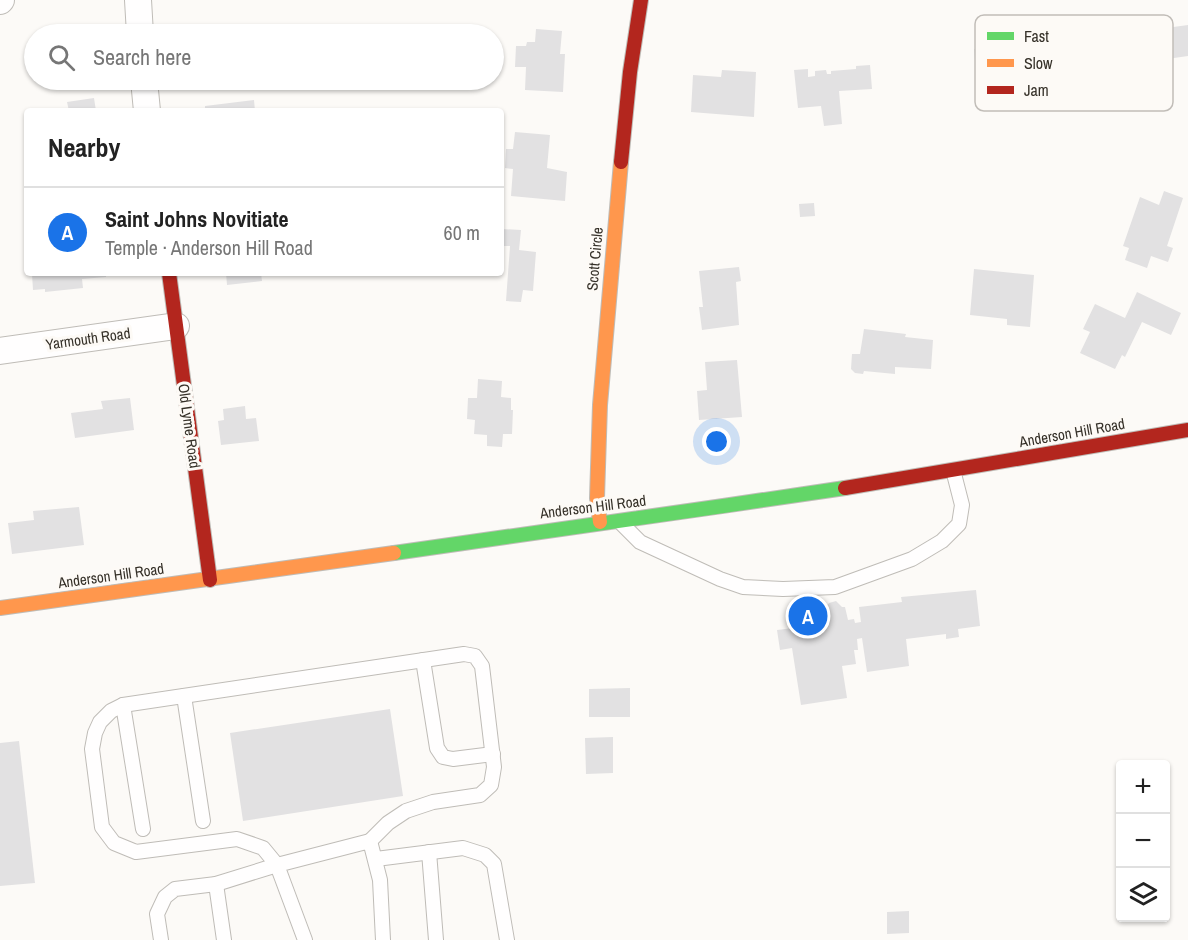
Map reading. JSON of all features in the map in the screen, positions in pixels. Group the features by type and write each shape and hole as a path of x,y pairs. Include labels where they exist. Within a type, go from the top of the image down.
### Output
{"main road":[{"name":"Scott Circle","path":"600,522 597,498 600,405 630,72 641,0"},
{"name":"Old Lyme Road","path":"169,276 210,580"},
{"name":"Anderson Hill Road","path":"0,608 210,580 600,522 692,512 1188,430"}],"street":[{"path":"138,0 139,24"},
{"path":"145,90 147,108"},
{"name":"Yarmouth Road","path":"0,351 176,327"}],"lane":[{"path":"618,520 640,542 720,579 743,587 783,590 835,587 912,559 942,541 959,524 962,505 953,470"},
{"path":"161,940 157,914 165,897 175,889 216,884 277,865 370,841 388,823 406,811 433,802 480,795 491,785 494,767 482,666 475,656 464,654 123,705 111,711 100,722 92,750 102,827 114,843 136,852 237,839 263,848 277,865 305,940"},
{"path":"423,660 437,748 443,757 453,759 493,754"},
{"path":"184,696 203,822"},
{"path":"123,705 143,829"},
{"path":"370,841 380,880 383,940"},
{"path":"376,859 463,848 485,855 494,864 507,940"},
{"path":"429,852 436,940"},
{"path":"216,884 224,940"}],"building":[{"path":"1188,25 1188,56 1173,58 1173,27"},
{"path":"536,29 562,31 560,54 565,54 563,92 525,90 526,67 515,67 516,46 526,46 527,42 535,42"},
{"path":"870,65 872,89 839,91 842,124 824,126 821,106 798,108 794,70 808,69 808,77 815,76 815,71 826,70 827,74 831,74 831,71 856,69 856,66"},
{"path":"722,70 756,72 754,117 691,112 693,75 721,77"},
{"path":"94,98 96,108 68,108 67,102"},
{"path":"254,100 255,108 205,108 205,106"},
{"path":"515,132 550,135 547,168 567,172 565,201 511,196 513,169 505,168 506,149 513,149"},
{"path":"1164,191 1183,198 1167,246 1173,248 1168,262 1151,256 1147,268 1125,260 1129,248 1123,246 1140,197 1159,205"},
{"path":"814,203 815,216 800,217 799,204"},
{"path":"504,229 521,230 519,250 536,252 533,291 523,290 521,302 506,301 510,246 504,246"},
{"path":"739,267 741,281 736,282 739,325 702,330 699,307 703,307 699,271"},
{"path":"974,269 1034,275 1030,327 1007,325 1007,319 970,315"},
{"path":"32,276 106,276 82,279 83,288 45,292 45,289 33,290"},
{"path":"226,276 261,276 262,281 227,285"},
{"path":"1137,292 1181,313 1171,335 1142,322 1125,357 1122,355 1115,369 1080,353 1090,332 1083,329 1095,304 1125,318"},
{"path":"864,329 933,340 931,369 895,367 895,374 864,371 863,374 855,373 851,369 852,354 860,354"},
{"path":"737,360 742,417 699,420 697,391 707,390 705,362"},
{"path":"478,379 502,381 501,397 511,398 512,434 503,434 502,447 487,446 487,435 474,434 475,420 467,419 468,398 477,398"},
{"path":"130,398 134,430 75,438 71,413 103,409 101,401"},
{"path":"245,406 246,419 256,418 259,441 221,445 218,421 224,420 223,409"},
{"path":"79,507 84,545 12,554 8,523 34,520 33,511"},
{"path":"976,590 980,626 958,629 959,637 946,639 946,634 906,639 909,666 867,672 862,638 857,639 858,650 854,650 856,664 842,666 847,698 801,705 792,648 780,650 777,630 793,628 791,614 793,607 804,606 810,612 823,611 829,603 836,601 845,607 848,620 854,619 855,623 861,622 859,607 902,602 901,597"},
{"path":"630,688 630,717 589,717 589,689"},
{"path":"390,709 403,796 243,821 230,733"},
{"path":"613,737 613,773 586,774 585,738"},
{"path":"19,741 35,883 0,886 0,743"},
{"path":"909,911 909,933 887,934 887,912"}],"traffic: fast":[{"path":"394,553 845,488"}],"traffic: slow":[{"path":"600,522 597,498 600,405 621,162"},
{"path":"0,608 394,553"}],"traffic: jam":[{"path":"621,162 630,72 641,0"},
{"path":"169,276 210,580"},
{"path":"845,488 1188,430"}],"place":[{"name":"Saint Johns Novitiate","path":"808,616"}]}
